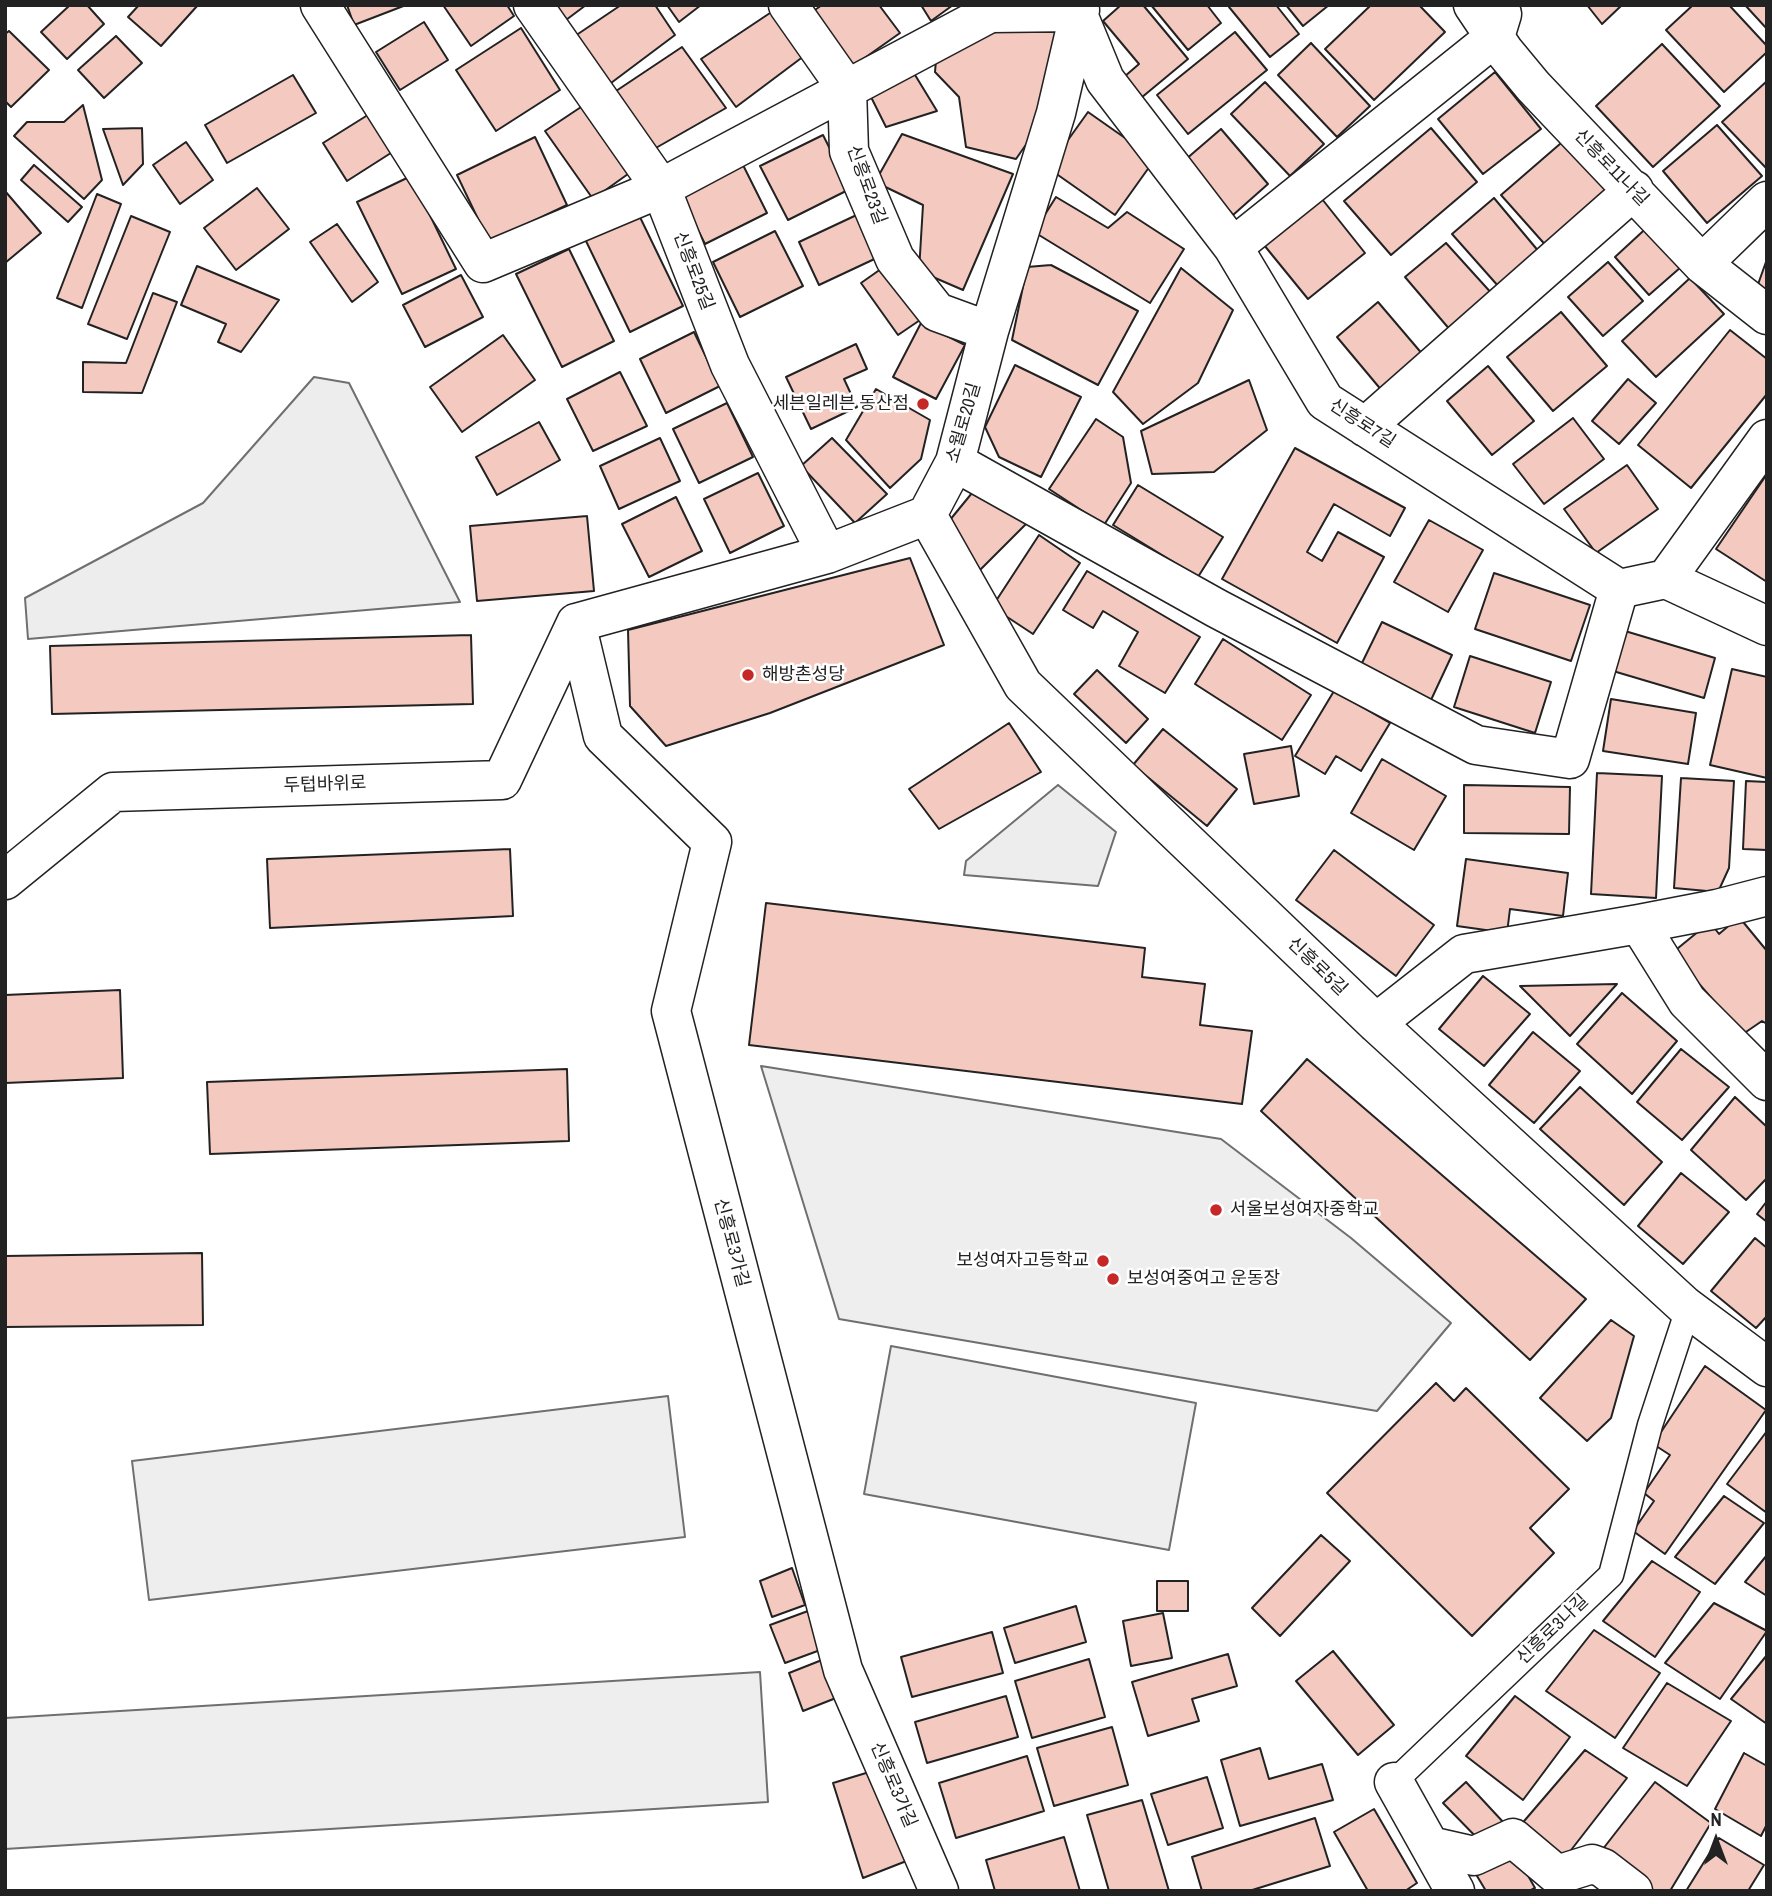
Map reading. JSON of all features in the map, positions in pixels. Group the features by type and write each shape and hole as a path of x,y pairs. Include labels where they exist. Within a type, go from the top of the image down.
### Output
{"street":[{"path":"320,5 483,263 661,188 990,13 1081,9"},
{"name":"신흥로25길","path":"533,5 661,188 730,365 827,554"},
{"path":"788,5 847,89"},
{"name":"신흥로11나길","path":"1473,5 1500,21 1533,86 1702,264 1767,314"},
{"name":"신흥로7길","path":"1081,9 1105,80 1233,247 1325,401 1619,589"},
{"name":"소월로20길","path":"927,515 955,462 989,331 1056,113 1081,9"},
{"path":"1233,247 1500,21"},
{"name":"신흥로23길","path":"847,89 849,151 895,259 937,312 989,331"},
{"path":"1365,427 1634,190"},
{"path":"1702,264 1767,201"},
{"path":"1666,579 1767,439"},
{"path":"955,462 1205,601 1476,745 1570,758 1619,589 1666,579 1767,626"},
{"path":"576,623 827,554 927,515"},
{"name":"신흥로5길","path":"927,515 1023,685 1684,1313 1767,1367"},
{"name":"두텁바위로","path":"5,880 113,792 502,780 576,623"},
{"name":"신흥로3가길","path":"576,623 603,736 712,842 671,1011 843,1670 939,1891"},
{"path":"1376,1023 1464,954 1717,909 1767,895"},
{"path":"1639,924 1687,1001 1767,1081"},
{"name":"신흥로3나길","path":"1394,1782 1455,1891"},
{"path":"1430,1846 1474,1856 1513,1838 1557,1875 1592,1864 1603,1868 1633,1891"}],"lane":[{"name":"신흥로3나길","path":"1394,1782 1611,1575 1650,1425 1684,1313"}],"shaded area":[{"path":"314,377 349,383 460,602 28,639 25,598 203,503"},
{"path":"1058,785 1116,832 1098,886 964,875 966,861"},
{"name":"보성여중여고 운동장","path":"761,1066 1221,1139 1351,1238 1451,1323 1377,1411 839,1319"},
{"path":"891,1346 1196,1403 1169,1550 864,1494"},
{"path":"668,1396 685,1537 149,1600 132,1461"},
{"path":"760,1672 768,1802 5,1849 5,1718"}],"building":[{"path":"70,5 87,5 104,24 67,59 41,32"},
{"path":"139,5 198,5 161,46 128,17"},
{"path":"347,5 406,5 354,25"},
{"path":"443,5 507,5 514,16 471,46"},
{"path":"549,5 586,5 562,23"},
{"path":"621,5 655,5 675,35 607,86 572,38"},
{"path":"667,5 701,5 679,22"},
{"path":"822,5 879,5 900,33 849,69 812,12"},
{"path":"921,5 953,5 931,21"},
{"path":"1121,5 1143,5 1188,59 1141,98 1124,77 1139,64 1103,21"},
{"path":"1151,5 1207,5 1221,23 1188,50"},
{"path":"1276,5 1299,34 1270,57 1229,7"},
{"path":"1286,5 1329,5 1303,26"},
{"path":"1371,5 1419,5 1445,32 1374,100 1325,49"},
{"path":"1587,5 1622,5 1602,24"},
{"path":"1693,5 1729,5 1767,46 1767,52 1724,92 1666,30"},
{"path":"1745,5 1767,5 1767,29"},
{"path":"773,11 804,56 736,107 701,59"},
{"path":"424,22 448,60 400,90 376,52"},
{"path":"1057,25 1041,123 1016,159 966,147 959,97 935,72 937,48 971,35"},
{"path":"521,28 560,90 496,131 456,70"},
{"path":"9,31 49,70 11,107 5,101 5,34"},
{"path":"1235,32 1267,70 1188,134 1157,95"},
{"path":"116,36 142,63 104,98 78,70"},
{"path":"1311,43 1370,106 1337,137 1278,75"},
{"path":"1662,44 1720,106 1653,167 1596,106"},
{"path":"682,47 726,108 654,149 610,95"},
{"path":"912,70 937,111 886,127 869,93"},
{"path":"1495,72 1541,129 1483,174 1438,119"},
{"path":"293,75 316,113 227,163 205,125"},
{"path":"1767,81 1767,169 1722,122"},
{"path":"1265,82 1324,144 1290,176 1231,114"},
{"path":"83,105 102,180 84,199 14,136 27,122 64,122"},
{"path":"581,107 628,174 593,199 545,131"},
{"path":"1088,112 1155,159 1115,215 1048,168"},
{"path":"371,113 394,151 347,181 323,143"},
{"path":"1717,125 1762,176 1707,223 1663,171"},
{"path":"142,128 143,164 123,185 103,129"},
{"path":"1431,128 1477,182 1391,255 1344,201"},
{"path":"1221,129 1268,184 1233,215 1185,160"},
{"path":"902,134 1013,174 963,290 919,271 923,205 875,182"},
{"path":"823,135 850,189 788,220 760,166"},
{"path":"535,137 567,205 489,242 457,175"},
{"path":"1568,137 1615,191 1549,249 1501,195"},
{"path":"186,142 213,180 180,204 153,165"},
{"path":"740,159 767,213 705,244 678,190"},
{"path":"34,165 82,207 68,222 21,180"},
{"path":"411,176 456,269 402,294 357,202"},
{"path":"257,188 289,229 236,270 204,228"},
{"path":"5,191 41,233 5,263"},
{"path":"97,194 121,204 82,308 57,298"},
{"path":"1056,197 1108,228 1127,212 1184,249 1150,303 1034,232"},
{"path":"1494,198 1540,253 1499,287 1452,234"},
{"path":"1322,199 1365,253 1308,299 1264,245"},
{"path":"863,212 883,255 819,285 799,242"},
{"path":"638,213 683,306 630,332 585,239"},
{"path":"131,216 170,232 127,339 88,324"},
{"path":"1654,221 1689,260 1649,295 1615,257"},
{"path":"337,224 378,282 352,302 310,242"},
{"path":"775,231 803,286 740,317 713,262"},
{"path":"1446,243 1494,296 1451,331 1405,277"},
{"path":"569,249 614,341 562,367 516,274"},
{"path":"1767,259 1767,294 1756,290"},
{"path":"1608,262 1643,301 1603,336 1568,297"},
{"path":"888,264 926,316 898,335 861,283"},
{"path":"1051,265 1138,311 1098,385 1012,340 1027,267"},
{"path":"197,266 279,300 241,352 218,342 226,324 181,305"},
{"path":"1181,268 1233,310 1198,383 1143,424 1113,392"},
{"path":"461,275 483,317 425,347 403,305"},
{"path":"1690,278 1724,314 1656,377 1622,341"},
{"path":"153,293 177,302 142,393 83,392 83,362 126,363"},
{"path":"1378,302 1424,356 1383,392 1337,337"},
{"path":"1561,312 1607,366 1553,411 1507,357"},
{"path":"921,323 965,345 936,399 893,377"},
{"path":"1730,330 1767,359 1767,394 1691,488 1638,445"},
{"path":"694,332 720,386 666,413 640,359"},
{"path":"503,335 535,380 462,432 430,387"},
{"path":"856,344 867,369 844,379 857,407 811,429 786,377"},
{"path":"1015,365 1081,397 1041,477 999,457 985,427"},
{"path":"1488,366 1534,421 1492,455 1447,401"},
{"path":"620,372 647,426 593,451 567,399"},
{"path":"1628,379 1656,403 1619,444 1592,421"},
{"path":"1249,380 1267,430 1214,472 1152,474 1141,431"},
{"path":"876,389 930,420 921,459 890,488 846,440"},
{"path":"727,403 753,457 699,483 673,429"},
{"path":"1573,418 1604,459 1544,504 1513,464"},
{"path":"1096,419 1123,437 1131,483 1104,525 1049,489"},
{"path":"539,422 560,460 497,495 476,457"},
{"path":"660,438 680,481 619,509 600,466"},
{"path":"832,438 887,494 855,523 801,466"},
{"path":"1295,448 1405,508 1390,536 1334,504 1307,552 1322,561 1338,532 1384,557 1337,643 1222,579"},
{"path":"1627,465 1658,509 1596,553 1564,509"},
{"path":"758,473 784,526 730,553 704,499"},
{"path":"1767,474 1767,582 1716,549"},
{"path":"1138,485 1223,537 1198,577 1113,525"},
{"path":"972,493 1027,523 980,570 945,526"},
{"path":"676,497 702,551 649,577 622,524"},
{"path":"587,516 594,591 477,601 470,526"},
{"path":"1429,520 1483,550 1448,612 1394,582"},
{"path":"1039,535 1080,563 1033,634 992,607"},
{"name":"해방촌성당","path":"910,558 944,645 770,713 666,746 630,706 628,630"},
{"path":"1087,571 1200,637 1165,693 1119,666 1138,632 1103,611 1093,628 1063,610"},
{"path":"1494,573 1590,605 1571,661 1475,629"},
{"path":"1382,622 1452,655 1431,700 1360,667"},
{"path":"1625,631 1715,658 1704,698 1613,671"},
{"path":"471,635 473,704 52,714 50,646"},
{"path":"1223,639 1311,695 1282,740 1195,684"},
{"path":"1470,656 1551,682 1535,733 1454,707"},
{"path":"1732,669 1767,677 1767,778 1710,765"},
{"path":"1097,670 1148,719 1126,743 1074,694"},
{"path":"1334,691 1390,723 1361,771 1336,756 1325,774 1295,756"},
{"path":"1611,699 1696,713 1688,764 1603,751"},
{"path":"1009,723 1041,772 939,829 909,789"},
{"path":"1163,729 1237,789 1207,826 1133,765"},
{"path":"1291,746 1299,796 1254,804 1244,754"},
{"path":"1382,759 1446,796 1414,850 1351,813"},
{"path":"1597,773 1662,776 1656,898 1591,894"},
{"path":"1681,778 1734,781 1729,868 1718,892 1674,888"},
{"path":"1746,781 1767,782 1767,850 1743,849"},
{"path":"1464,785 1570,787 1569,834 1464,833"},
{"path":"510,849 513,916 270,928 267,859"},
{"path":"1334,850 1434,925 1396,976 1296,900"},
{"path":"1466,859 1568,873 1563,916 1510,909 1507,933 1457,926"},
{"path":"766,903 1145,948 1142,977 1205,984 1200,1025 1252,1031 1242,1104 749,1045"},
{"path":"1739,917 1767,951 1767,1024 1762,1021 1743,1034 1672,953 1710,922 1719,934"},
{"path":"1483,976 1530,1014 1484,1066 1439,1029"},
{"path":"1617,984 1570,1036 1520,986"},
{"path":"120,990 123,1078 5,1083 5,995"},
{"path":"1622,993 1677,1041 1632,1094 1577,1044"},
{"path":"1533,1032 1580,1071 1534,1123 1489,1085"},
{"path":"1681,1049 1729,1087 1682,1140 1637,1102"},
{"path":"1307,1059 1586,1299 1530,1360 1261,1111"},
{"path":"567,1069 569,1141 210,1154 207,1082"},
{"path":"1580,1087 1662,1162 1624,1205 1540,1129"},
{"path":"1735,1097 1767,1127 1767,1178 1746,1200 1691,1150"},
{"path":"1681,1173 1729,1212 1683,1264 1638,1226"},
{"path":"1767,1201 1767,1222 1757,1214"},
{"path":"1755,1238 1767,1248 1767,1316 1756,1328 1711,1291"},
{"path":"202,1253 203,1325 5,1327 5,1256"},
{"path":"1611,1320 1634,1336 1611,1418 1587,1441 1540,1398"},
{"path":"1705,1366 1766,1410 1665,1554 1633,1531 1654,1501 1644,1493 1670,1455 1653,1444"},
{"path":"1436,1383 1454,1401 1466,1388 1569,1489 1530,1528 1554,1553 1472,1636 1327,1493"},
{"path":"1767,1431 1767,1513 1727,1484"},
{"path":"1724,1496 1764,1523 1715,1584 1675,1557"},
{"path":"1321,1535 1350,1561 1280,1636 1252,1608"},
{"path":"1767,1555 1767,1596 1745,1582"},
{"path":"1652,1561 1700,1592 1655,1657 1603,1621"},
{"path":"792,1568 805,1605 772,1617 760,1581"},
{"path":"1157,1581 1188,1581 1188,1611 1157,1611"},
{"path":"1714,1603 1767,1631 1720,1699 1665,1663"},
{"path":"1076,1606 1086,1642 1015,1663 1004,1628"},
{"path":"808,1611 823,1649 785,1663 770,1625"},
{"path":"1163,1613 1172,1658 1131,1666 1123,1621"},
{"path":"1594,1630 1660,1673 1615,1738 1546,1691"},
{"path":"992,1632 1003,1673 912,1697 901,1657"},
{"path":"1333,1651 1394,1725 1358,1755 1296,1681"},
{"path":"1228,1654 1237,1686 1192,1699 1199,1721 1148,1736 1132,1682"},
{"path":"1767,1655 1767,1724 1731,1699"},
{"path":"827,1658 841,1696 803,1711 789,1673"},
{"path":"1089,1659 1105,1717 1032,1738 1015,1681"},
{"path":"1667,1683 1731,1721 1687,1786 1623,1748"},
{"path":"1006,1696 1018,1737 927,1763 915,1722"},
{"path":"1515,1696 1570,1737 1523,1800 1466,1756"},
{"path":"1112,1727 1128,1785 1054,1806 1037,1748"},
{"path":"1260,1748 1269,1779 1322,1764 1333,1800 1240,1826 1221,1760"},
{"path":"1585,1750 1627,1778 1561,1863 1519,1827"},
{"path":"1744,1753 1767,1766 1767,1824 1761,1836 1715,1809"},
{"path":"1027,1756 1044,1811 956,1838 939,1783"},
{"path":"876,1770 909,1860 863,1878 833,1783"},
{"path":"1207,1777 1223,1828 1168,1845 1151,1794"},
{"path":"1466,1782 1504,1823 1482,1843 1443,1803"},
{"path":"1655,1782 1711,1823 1670,1891 1646,1891 1599,1854"},
{"path":"1142,1800 1169,1891 1109,1891 1087,1815"},
{"path":"1374,1809 1417,1883 1405,1891 1368,1891 1334,1832"},
{"path":"1315,1818 1330,1866 1249,1891 1202,1891 1192,1857"},
{"path":"1064,1837 1080,1891 995,1891 986,1860"},
{"path":"1719,1838 1764,1865 1748,1891 1686,1891"},
{"path":"1513,1849 1535,1888 1529,1891 1486,1891 1474,1871"}],"place":[{"name":"세븐일레븐 동산점","path":"923,404"},
{"name":"해방촌성당","path":"748,675"},
{"name":"서울보성여자중학교","path":"1216,1210"},
{"name":"보성여자고등학교","path":"1103,1261"},
{"name":"보성여중여고 운동장","path":"1113,1279"}]}
